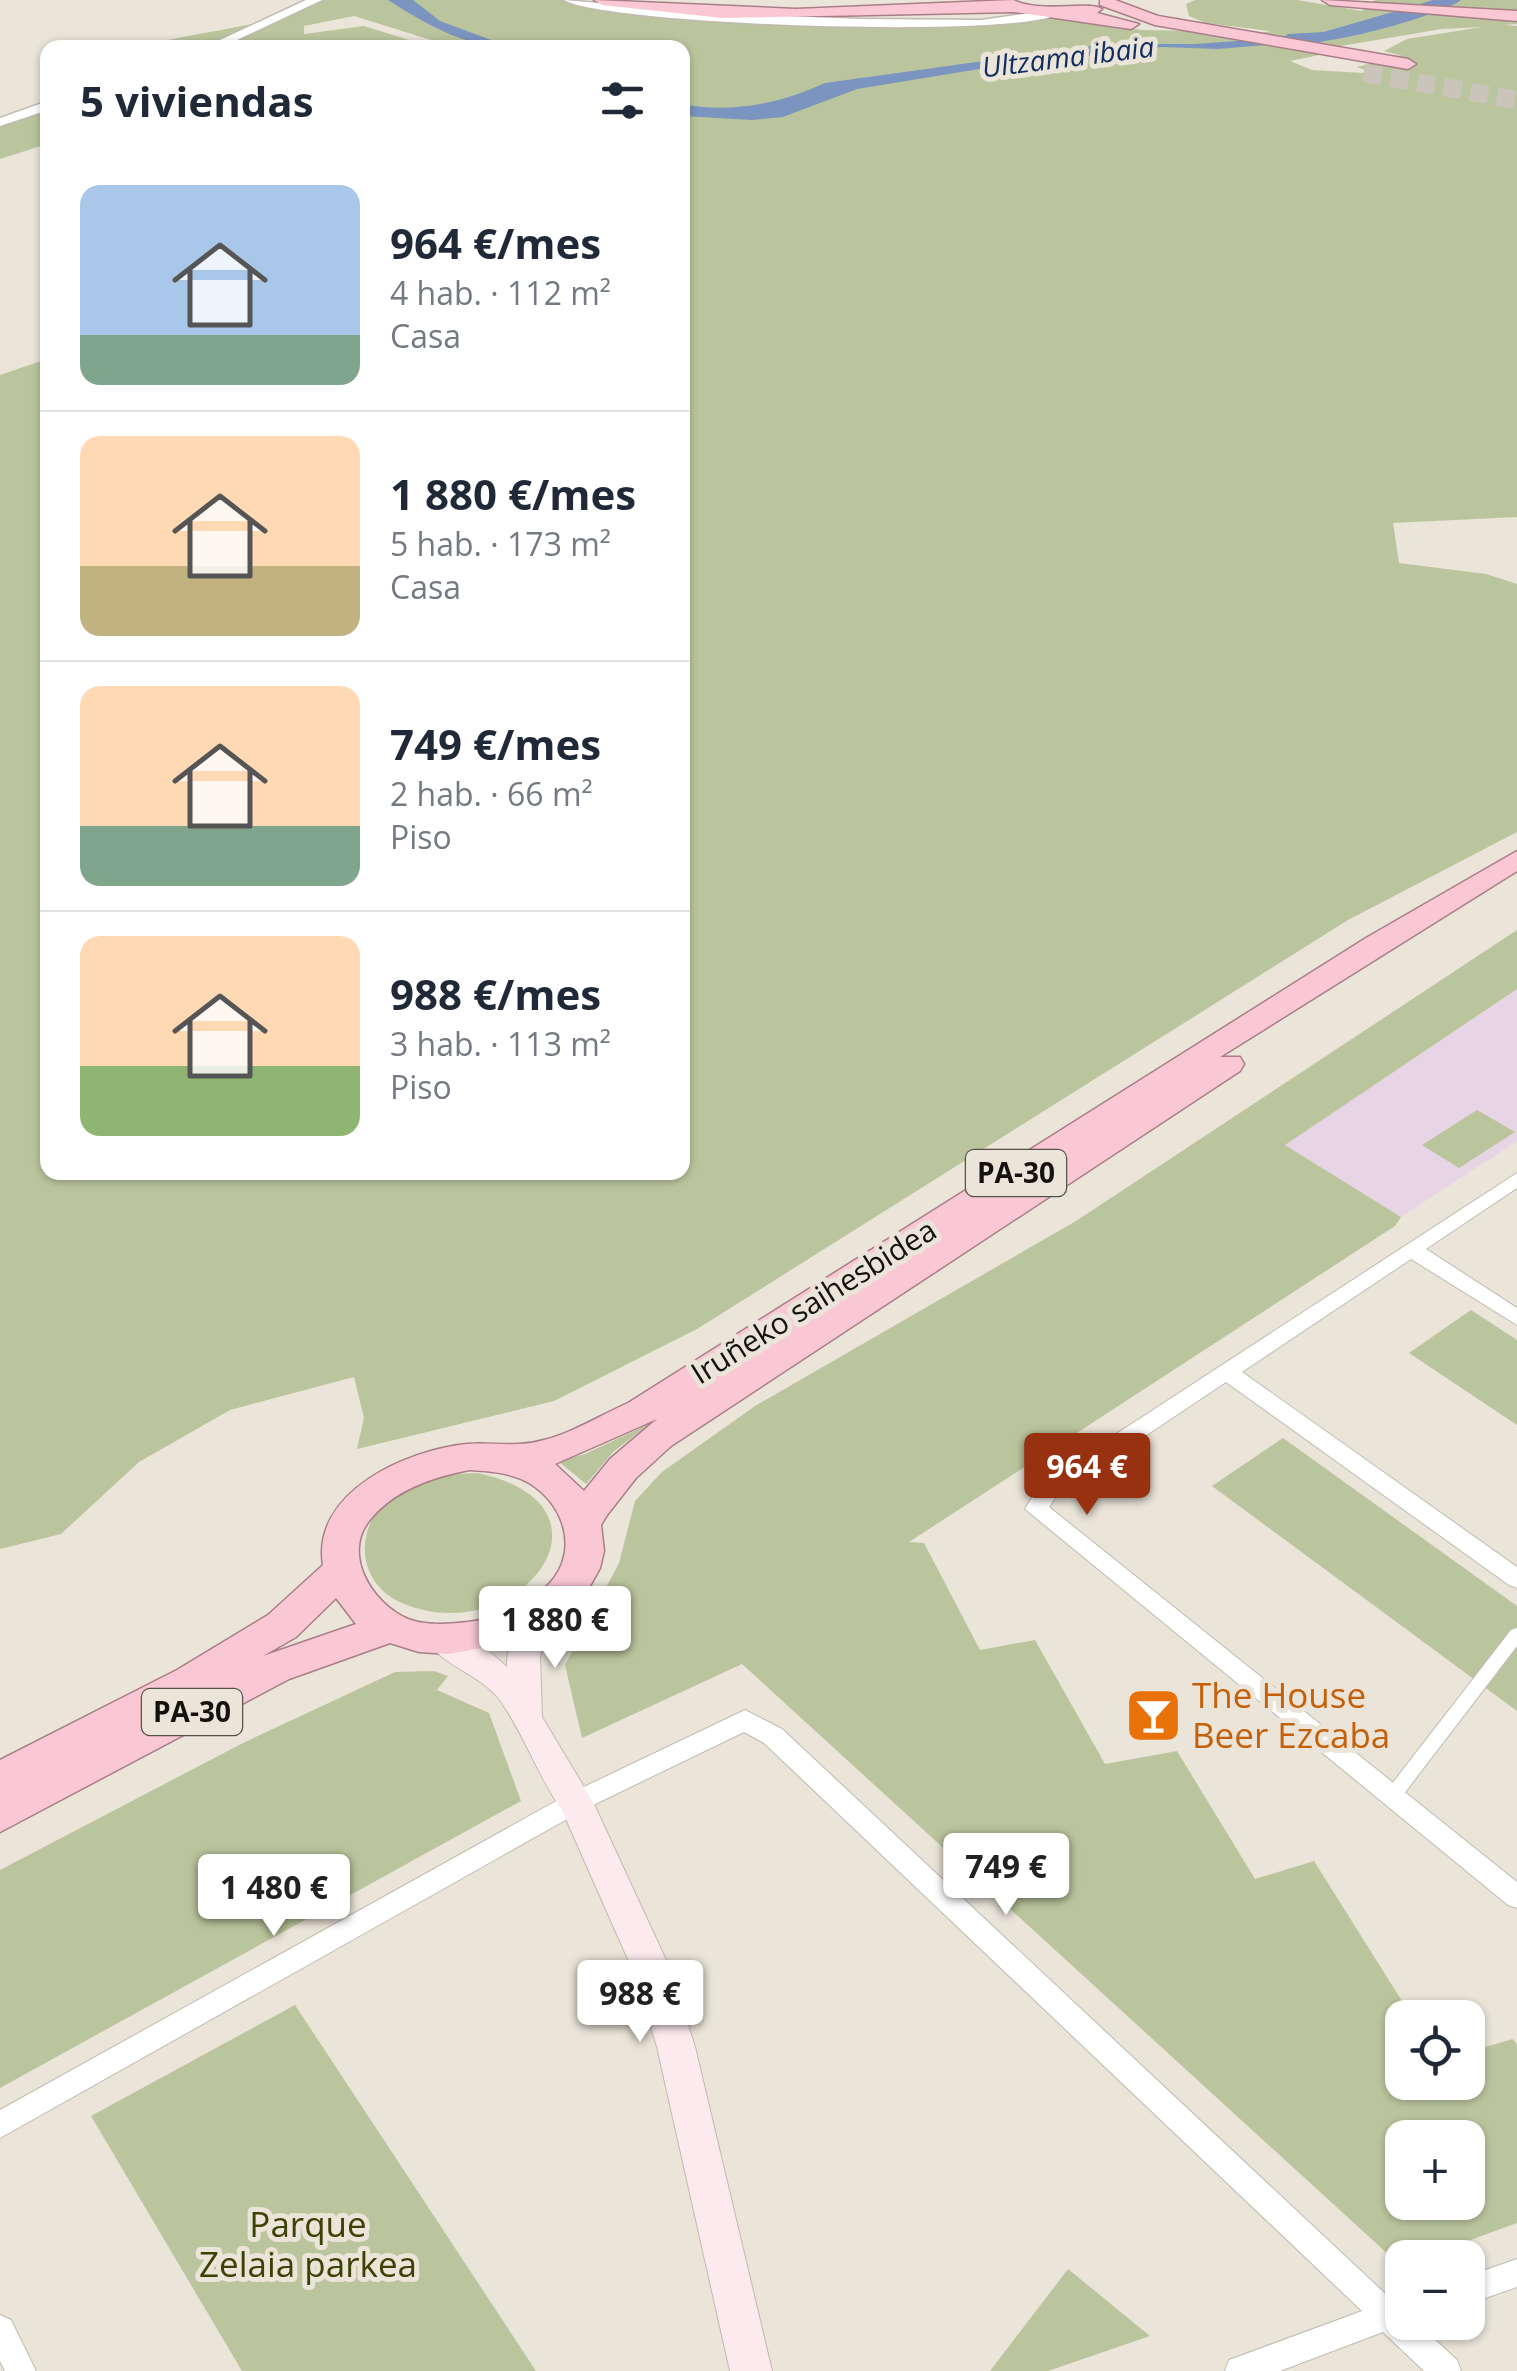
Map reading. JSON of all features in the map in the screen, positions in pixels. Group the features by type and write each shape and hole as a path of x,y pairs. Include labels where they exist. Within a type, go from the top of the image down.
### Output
{"highway":[{"path":"602,0 707,12 1072,13 1305,61 1408,64"},
{"path":"638,0 793,8 942,0"},
{"path":"1310,0 1517,16"},
{"path":"1330,0 1357,4"},
{"path":"1072,13 1107,1 1155,20 1337,51 1362,64"},
{"path":"1176,4 1178,14 1210,29"},
{"name":"Iruñeko saihesbidea","path":"504,1460 552,1452 641,1412 1376,944 1517,859"},
{"name":"Iruñeko saihesbidea","path":"584,1521 604,1486 624,1462 672,1426 1307,1013 1517,883"},
{"name":"PA-30","path":"470,1457 504,1460 541,1472 568,1493 584,1521 587,1546 580,1572 562,1596 537,1617 492,1634 442,1640 392,1627 368,1612 351,1592 342,1570 342,1543 352,1516 373,1493 401,1474 434,1462 470,1457"},
{"name":"PA-30","path":"0,1778 192,1681 267,1635 342,1570"},
{"name":"PA-30","path":"0,1815 275,1668 392,1627"}],"main road":[{"path":"528,1720 523,1656 537,1617"},
{"path":"442,1640 481,1663 510,1689 557,1776 576,1802 653,1973 676,2047 751,2371"}],"street":[{"path":"226,40 316,0"},
{"path":"570,0 704,17 885,24 1016,10"},
{"path":"0,122 40,108"},
{"path":"1517,1179 1049,1489 1036,1509 1517,1897"},
{"path":"1411,1250 1517,1318"},
{"path":"1226,1372 1517,1579"},
{"path":"1397,1790 1517,1634"},
{"path":"0,2126 576,1802 745,1720 773,1736 1385,2304"},
{"path":"1485,2284 1517,2273"},
{"path":"1240,2371 1385,2317"},
{"path":"0,2330 21,2371"},
{"path":"1419,2340 1446,2371"}],"shaded area":[{"path":"1517,989 1517,1141 1401,1217 1285,1145"}],"green space":[{"path":"321,0 571,0 665,14 897,26 1008,24 1055,16 1142,30 1266,32 1270,31 1206,23 1189,16 1186,4 1195,0 1297,0 1362,11 1375,0 1517,0 1517,24 1505,25 1517,26 1517,517 1393,523 1399,563 1486,574 1517,584 1517,832 1348,920 697,1329 554,1401 357,1449 364,1418 354,1377 230,1410 139,1462 61,1534 0,1549 0,375 40,361 40,1180 690,1180 690,40 431,40 354,16 304,26 304,34 364,26 409,40 170,40 283,16","holes":["1482,27 1407,39 1384,51 1402,56 1357,67 1365,70 1363,73 1312,70 1290,61 1329,53 1317,50 1442,29"]},
{"path":"40,105 40,146 0,159 0,119"},
{"path":"1517,930 1517,989 1285,1145 1401,1217 1395,1226 909,1542 924,1543 980,1650 1035,1640 1105,1764 1177,1751 1255,1879 1314,1861 1401,2000 1385,2000 1385,2100 1485,2100 1485,2047 1513,2039 1517,2045 1517,2223 1470,2240 1385,2240 1385,2251 742,1664 582,1738 565,1665 619,1563 635,1501 662,1472 755,1406 1076,1221"},
{"path":"1477,1110 1515,1132 1459,1168 1422,1145"},
{"path":"1471,1310 1517,1340 1517,1425 1409,1353"},
{"path":"651,1423 613,1452 586,1484 558,1461 585,1454"},
{"path":"1283,1438 1517,1606 1517,1711 1212,1486"},
{"path":"478,1473 524,1490 547,1515 552,1542 540,1569 517,1592 484,1608 444,1613 402,1603 387,1594 368,1569 365,1554 370,1523 379,1509 401,1490 422,1481"},
{"path":"434,1671 448,1676 437,1690 489,1713 521,1801 0,2088 0,1870 243,1743 395,1672"},
{"name":"Parque Zelaia parkea","path":"295,2005 536,2371 242,2371 91,2116"},
{"path":"1068,2269 1150,2336 1048,2371 990,2371"}],"water":[{"path":"388,0 413,0 440,21 491,40 466,40"},
{"path":"1438,0 1453,0 1324,40 1218,49 1163,47 998,66 857,89 783,117 752,120 690,116 690,105 756,105 825,83 1107,44 1195,44 1309,36"}],"waterway":[{"name":"Ultzama ibaia","path":"1288,40 1326,38 1452,0"}],"tunnel":[{"path":"1364,73 1517,100"}],"place":[{"name":"The House Beer Ezcaba","path":"1153,1716"}]}
